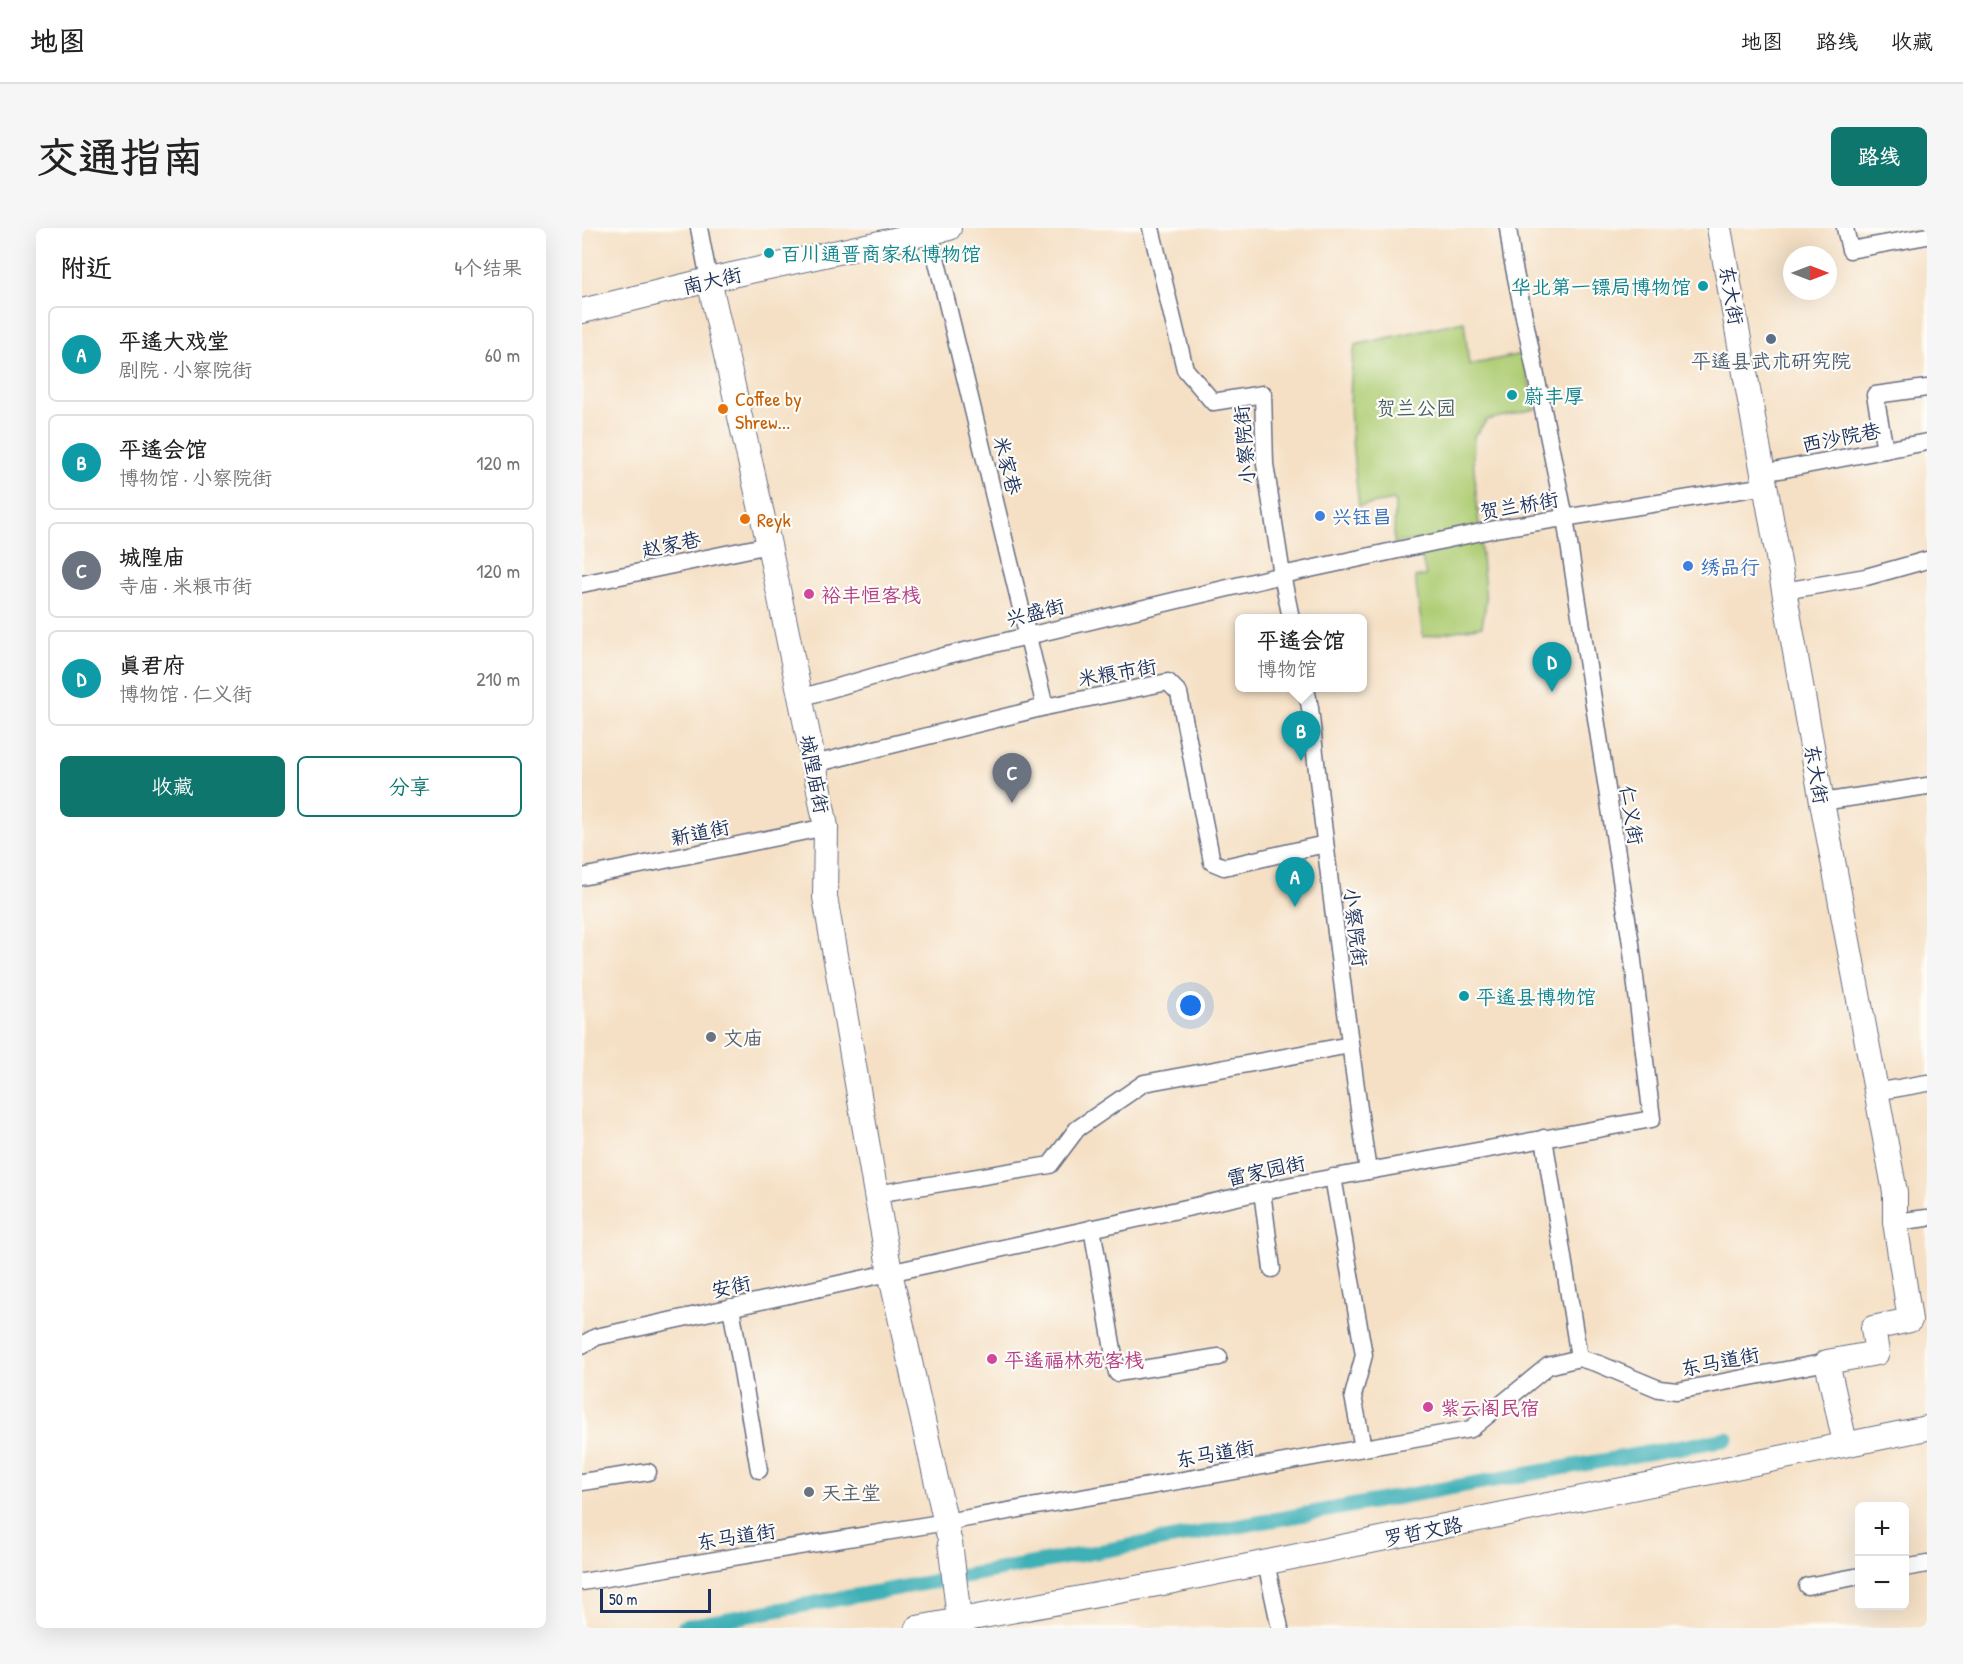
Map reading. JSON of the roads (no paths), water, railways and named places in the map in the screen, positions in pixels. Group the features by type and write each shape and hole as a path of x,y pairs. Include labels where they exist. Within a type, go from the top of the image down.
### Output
{"street":[{"path":"699,228 709,280"},
{"name":"小察院街","path":"1151,228 1185,369 1213,402 1263,394 1265,464 1290,614"},
{"name":"仁义街","path":"1508,228 1512,258 1565,518 1631,944 1652,1119"},
{"name":"东大街","path":"1719,228 1895,1192 1895,1222 1919,1320"},
{"path":"1845,228 1850,250 1927,236"},
{"name":"南大街","path":"582,311 709,280 939,230"},
{"name":"米家巷","path":"939,230 1045,707"},
{"name":"城隍庙街","path":"709,280 769,545 826,827 825,897 890,1272 948,1532 959,1619"},
{"path":"1885,450 1875,395 1927,388"},
{"name":"西沙院巷","path":"1765,479 1927,442"},
{"name":"贺兰桥街","path":"1282,575 1500,528 1565,518 1765,479"},
{"name":"赵家巷","path":"582,584 769,545"},
{"path":"1784,591 1866,577 1927,560"},
{"name":"兴盛街","path":"800,699 944,656 1282,575"},
{"name":"米粮市街","path":"814,764 1045,707 1168,682 1179,693 1212,862 1224,867 1325,844"},
{"name":"小察院街","path":"1307,692 1350,1045 1368,1171"},
{"path":"1822,802 1927,786"},
{"name":"新道街","path":"582,878 826,827"},
{"path":"876,1194 1050,1165 1077,1129 1144,1083 1350,1045"},
{"path":"1876,1092 1927,1083"},
{"name":"雷家园街","path":"890,1272 1262,1191 1652,1119"},
{"path":"1544,1138 1579,1358"},
{"path":"1333,1177 1364,1355 1353,1396 1363,1448"},
{"path":"1262,1191 1272,1269"},
{"path":"1895,1222 1927,1218"},
{"path":"1092,1228 1117,1373 1219,1357"},
{"name":"安街","path":"582,1345 596,1337 890,1272"},
{"path":"731,1307 759,1470"},
{"path":"1845,1443 1827,1362 1877,1353 1874,1328 1919,1320"},
{"name":"东马道街","path":"582,1582 948,1532 1363,1448 1471,1429 1548,1366 1579,1358 1659,1389 1677,1391 1827,1362"},
{"name":"罗哲文路","path":"917,1628 1266,1563 1927,1428"},
{"path":"582,1482 648,1472"},
{"path":"1266,1563 1280,1628"},
{"path":"1909,1567 1927,1564"},
{"path":"1807,1586 1855,1577"}],"waterway":[{"path":"684,1627 1727,1439"}],"place":[{"name":"百川通晋商家私博物馆","path":"769,253"},
{"name":"华北第一镖局博物馆","path":"1703,286"},
{"name":"平遥县武术研究院","path":"1771,339"},
{"name":"蔚丰厚","path":"1512,395"},
{"name":"Coffee by Shrew...","path":"723,409"},
{"name":"兴钰昌","path":"1320,516"},
{"name":"Reyk","path":"745,519"},
{"name":"绣品行","path":"1688,566"},
{"name":"裕丰恒客栈","path":"809,594"},
{"name":"真君府","path":"1552,692"},
{"name":"平遥会馆","path":"1301,761"},
{"name":"城隍庙","path":"1012,803"},
{"name":"平遥大戏堂","path":"1295,907"},
{"name":"平遥县博物馆","path":"1464,996"},
{"name":"文庙","path":"711,1037"},
{"name":"平遥福林苑客栈","path":"992,1359"},
{"name":"紫云阁民宿","path":"1428,1407"},
{"name":"天主堂","path":"809,1492"}],"park label":[{"name":"贺兰公园","path":"1416,407"}]}
